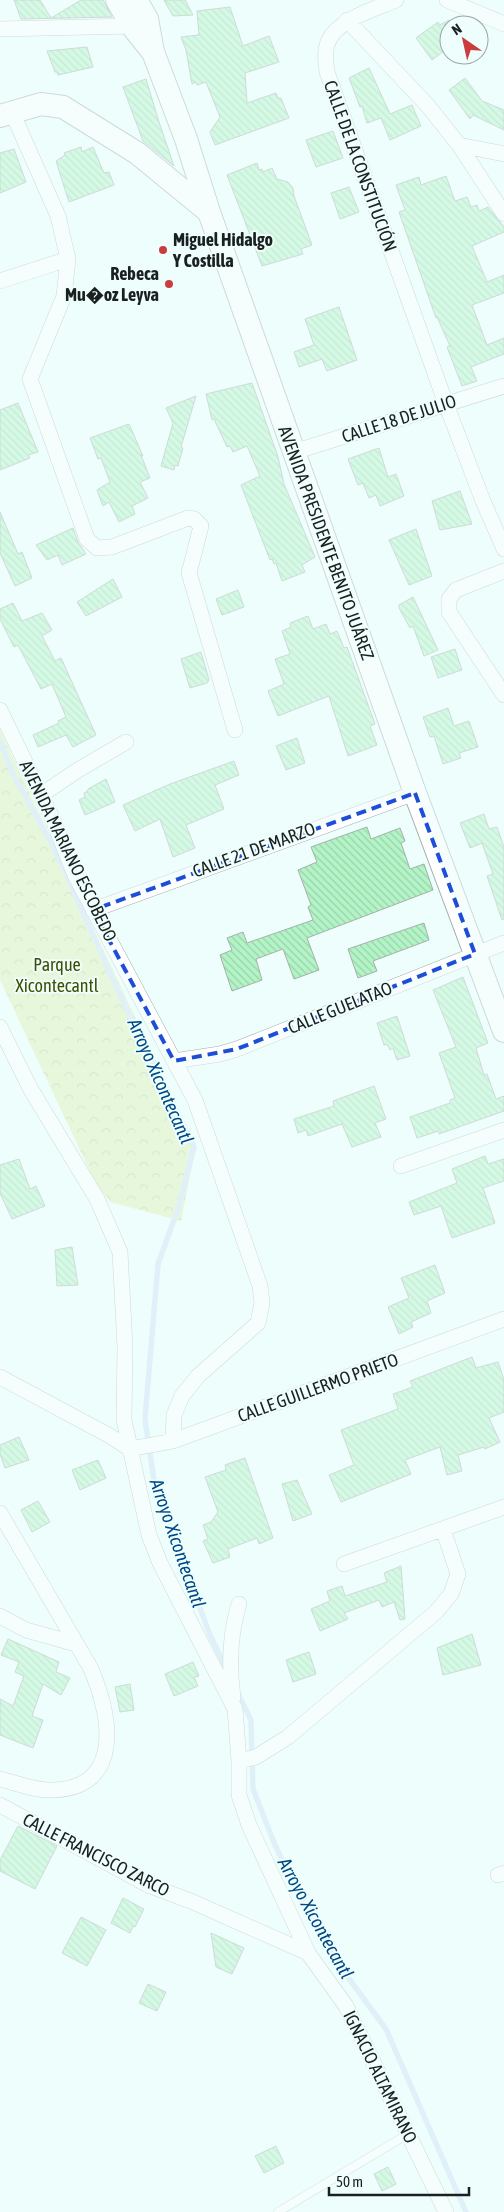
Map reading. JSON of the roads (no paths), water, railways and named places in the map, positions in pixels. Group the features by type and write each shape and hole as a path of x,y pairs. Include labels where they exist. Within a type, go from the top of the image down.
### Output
{"street":[{"name":"AVENIDA PRESIDENTE BENITO JUÁREZ","path":"117,0 139,15 186,139 294,452 415,793 504,1031"},
{"path":"396,0 347,20 428,106 459,145 504,214"},
{"path":"447,0 504,24"},
{"path":"0,29 139,15"},
{"name":"CALLE DE LA CONSTITUCIÓN","path":"347,20 327,43 325,55 327,72 446,404 483,502 504,549"},
{"path":"210,212 137,153 63,107 41,104 6,114 58,216 68,259 64,296 30,379 87,539 97,548 112,547 188,518 194,519 200,526 189,573 235,730"},
{"path":"459,145 504,154"},
{"path":"0,281 68,259"},
{"name":"CALLE 18 DE JULIO","path":"294,452 504,386"},
{"path":"504,571 456,590 449,599 450,612 504,696"},
{"name":"AVENIDA MARIANO ESCOBEDO","path":"0,710 41,794 75,875 195,1100 260,1286 262,1303 258,1323 198,1376 182,1396 174,1415 173,1441"},
{"path":"41,794 126,742"},
{"name":"CALLE 21 DE MARZO","path":"93,910 415,793"},
{"name":"CALLE GUELATAO","path":"174,1061 220,1054 237,1049 504,943"},
{"path":"0,1027 30,1088 97,1199 120,1252 125,1347 124,1420 149,1535 160,1563 235,1709"},
{"path":"401,1166 504,1130"},
{"name":"CALLE GUILLERMO PRIETO","path":"130,1449 173,1441 504,1319"},
{"path":"0,1377 16,1384 130,1449"},
{"path":"344,1564 504,1506"},
{"path":"0,1513 90,1667 100,1688 106,1723 106,1755 95,1776 79,1787 51,1790 0,1779"},
{"path":"239,1761 256,1757 288,1737 436,1612 452,1594 458,1574 443,1529"},
{"name":"IGNACIO ALTAMIRANO","path":"239,1604 234,1622 231,1678 239,1761 239,1795 249,1825 308,1953 346,2006 446,2212"},
{"path":"0,1616 26,1630 76,1644"},
{"name":"CALLE FRANCISCO ZARCO","path":"0,1806 148,1885 193,1902 308,1953"}],"lane":[{"path":"278,2212 408,2134"}],"waterway":[{"name":"Arroyo Xicontecantl","path":"0,742 14,776 55,850 119,993 194,1147 179,1206 158,1264 145,1419 155,1487 210,1635 226,1668"},
{"name":"Arroyo Xicontecantl","path":"237,1692 251,1720 253,1789 275,1845 309,1916 333,1957 386,2029 466,2212"}],"place":[{"name":"Miguel Hidalgo Y Costilla","path":"163,250"},
{"name":"Rebeca Mu�oz Leyva","path":"169,284"}],"park label":[{"name":"Parque Xicontecantl","path":"57,975"}]}
